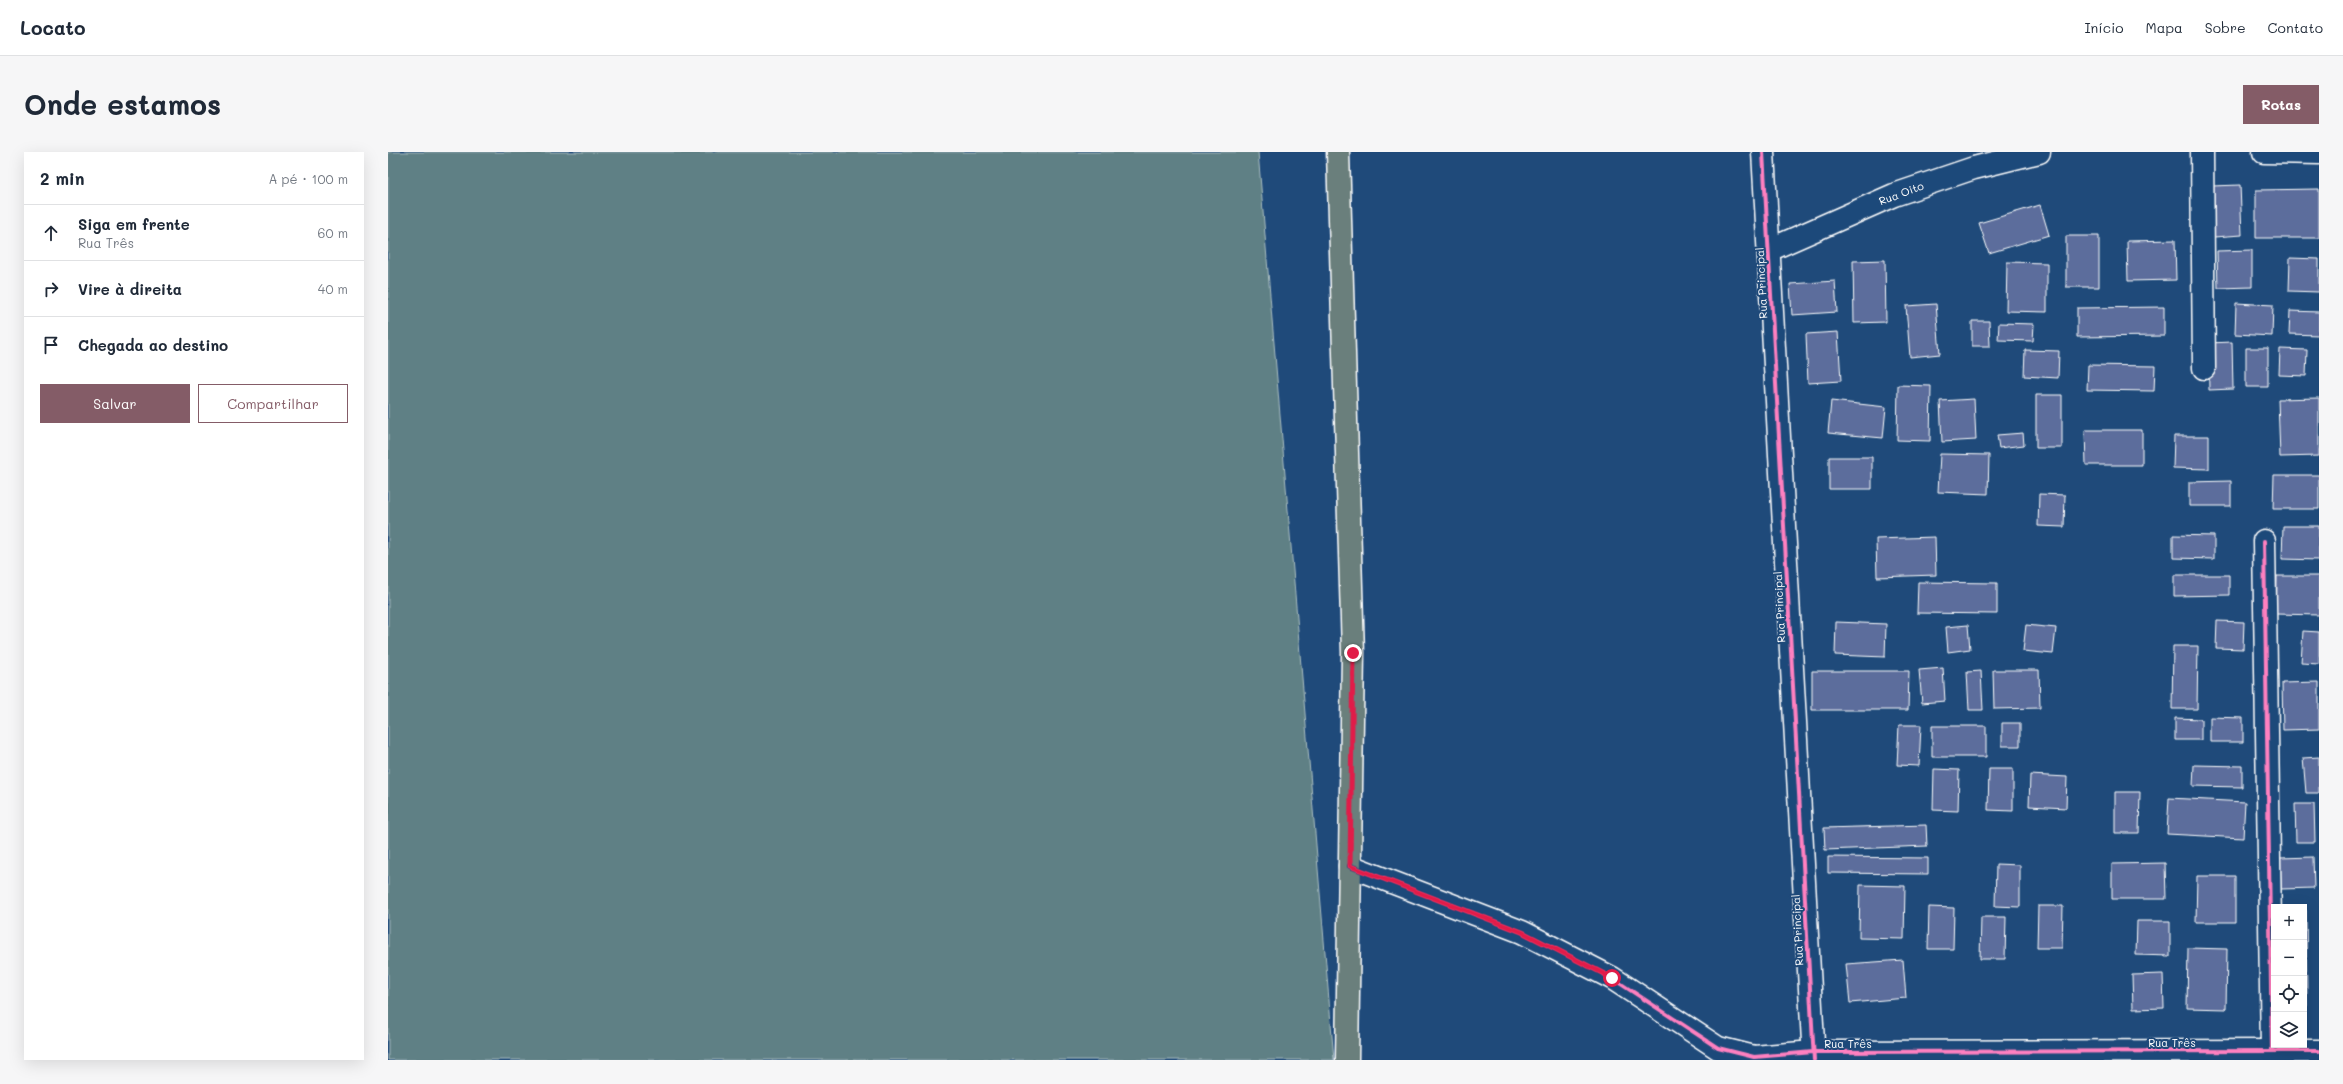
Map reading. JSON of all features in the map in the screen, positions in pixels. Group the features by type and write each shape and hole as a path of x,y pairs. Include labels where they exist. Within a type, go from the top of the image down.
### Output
{"main road":[{"path":"1338,152 1353,653 1347,1060"}],"street":[{"name":"Rua Principal","path":"1763,152 1813,1056"},
{"name":"Rua Oito","path":"1769,250 1894,195 1974,168 2039,152"},
{"path":"2202,152 2204,368"},
{"path":"2264,152 2319,153"},
{"path":"2264,541 2272,1051"},
{"name":"Rua Três","path":"1350,866 1522,932 1612,978 1718,1048 1754,1057 2319,1051"}],"green space":[{"path":"388,152 1258,152 1334,1060 388,1060"}],"building":[{"path":"2240,185 2242,235 2214,237 2212,186"},
{"path":"2319,189 2319,238 2256,238 2256,190"},
{"path":"2040,205 2049,235 1989,253 1979,223"},
{"path":"2066,236 2099,236 2099,287 2066,287"},
{"path":"2175,240 2176,280 2128,281 2127,241"},
{"path":"2252,250 2252,287 2218,288 2217,251"},
{"path":"2290,258 2319,259 2319,292 2289,291"},
{"path":"1885,260 1886,322 1854,323 1853,261"},
{"path":"2007,262 2047,263 2047,312 2006,311"},
{"path":"1835,281 1837,312 1792,315 1790,284"},
{"path":"2236,303 2273,305 2272,336 2235,334"},
{"path":"1936,304 1940,354 1910,357 1906,306"},
{"path":"2164,307 2164,336 2077,337 2077,308"},
{"path":"2290,311 2319,312 2319,335 2289,334"},
{"path":"1972,321 1989,321 1990,346 1972,346"},
{"path":"1999,323 2034,324 2033,341 1998,340"},
{"path":"1838,332 1841,381 1808,383 1806,334"},
{"path":"2232,342 2233,389 2209,390 2208,343"},
{"path":"2246,348 2268,348 2268,387 2246,387"},
{"path":"2280,349 2307,350 2306,376 2279,375"},
{"path":"2025,350 2059,351 2058,378 2024,376"},
{"path":"2088,365 2155,366 2154,391 2087,390"},
{"path":"1898,385 1931,386 1930,441 1897,440"},
{"path":"2036,395 2062,395 2062,448 2036,448"},
{"path":"2319,398 2319,456 2280,457 2278,399"},
{"path":"1974,399 1976,440 1942,442 1940,401"},
{"path":"1831,401 1886,407 1883,438 1828,433"},
{"path":"2085,430 2142,430 2142,465 2086,465"},
{"path":"2023,433 2024,445 1999,448 1997,435"},
{"path":"2174,436 2209,436 2209,469 2173,468"},
{"path":"1940,454 1989,455 1988,494 1938,492"},
{"path":"1829,457 1872,457 1872,489 1829,489"},
{"path":"2274,475 2319,475 2319,509 2273,509"},
{"path":"2231,481 2231,506 2189,506 2189,482"},
{"path":"2039,494 2065,495 2064,527 2038,526"},
{"path":"2283,526 2319,526 2319,560 2282,559"},
{"path":"2173,535 2214,536 2214,559 2173,558"},
{"path":"1935,537 1936,575 1877,577 1876,539"},
{"path":"2174,575 2229,575 2229,595 2174,596"},
{"path":"2277,576 2319,576 2319,615 2276,614"},
{"path":"1918,582 1997,583 1997,614 1917,613"},
{"path":"2217,621 2244,622 2243,649 2216,648"},
{"path":"1836,622 1886,624 1885,657 1835,655"},
{"path":"1968,625 1970,649 1948,652 1946,627"},
{"path":"2026,625 2056,628 2053,654 2023,651"},
{"path":"2303,631 2319,632 2319,664 2301,663"},
{"path":"2173,646 2198,646 2197,709 2172,709"},
{"path":"1943,668 1945,701 1922,703 1919,670"},
{"path":"1993,670 2039,670 2040,708 1994,709"},
{"path":"1812,671 1909,671 1908,710 1812,710"},
{"path":"1981,671 1983,710 1969,710 1967,672"},
{"path":"2319,682 2319,729 2283,730 2282,683"},
{"path":"2210,717 2243,718 2243,742 2210,742"},
{"path":"2175,718 2201,719 2201,740 2175,740"},
{"path":"2002,723 2020,723 2020,746 2002,746"},
{"path":"1899,725 1921,725 1919,766 1897,765"},
{"path":"1932,726 1986,726 1986,757 1932,757"},
{"path":"2319,757 2319,793 2306,793 2303,758"},
{"path":"2194,765 2242,766 2242,787 2193,786"},
{"path":"1934,769 1959,770 1958,811 1933,810"},
{"path":"1989,769 2013,769 2013,811 1988,810"},
{"path":"2030,775 2067,777 2066,808 2029,806"},
{"path":"2115,792 2140,792 2139,833 2115,833"},
{"path":"2169,798 2245,802 2243,838 2167,834"},
{"path":"2295,804 2314,804 2315,842 2296,842"},
{"path":"1926,825 1927,846 1825,850 1824,828"},
{"path":"1828,857 1928,858 1928,874 1828,873"},
{"path":"2313,857 2314,888 2281,889 2280,858"},
{"path":"2165,863 2166,899 2112,899 2112,864"},
{"path":"1996,864 2020,865 2020,907 1995,906"},
{"path":"2197,876 2235,876 2235,922 2196,922"},
{"path":"1860,885 1905,886 1904,939 1859,938"},
{"path":"2038,906 2063,906 2062,948 2037,948"},
{"path":"1929,907 1954,908 1953,949 1928,949"},
{"path":"1981,917 2006,917 2005,959 1980,959"},
{"path":"2137,921 2170,921 2170,956 2136,955"},
{"path":"2188,948 2227,949 2226,1009 2187,1008"},
{"path":"1903,960 1906,998 1850,1003 1846,964"},
{"path":"2163,974 2164,1008 2133,1009 2132,975"}],"cycle path":[{"path":"1763,152 1814,1060"},
{"path":"2264,541 2272,1051"},
{"path":"1350,866 1522,932 1612,978 1718,1048 1754,1057 1813,1052 2319,1051"}],"route":[{"path":"1353,653 1350,866 1522,932 1612,978"}]}
